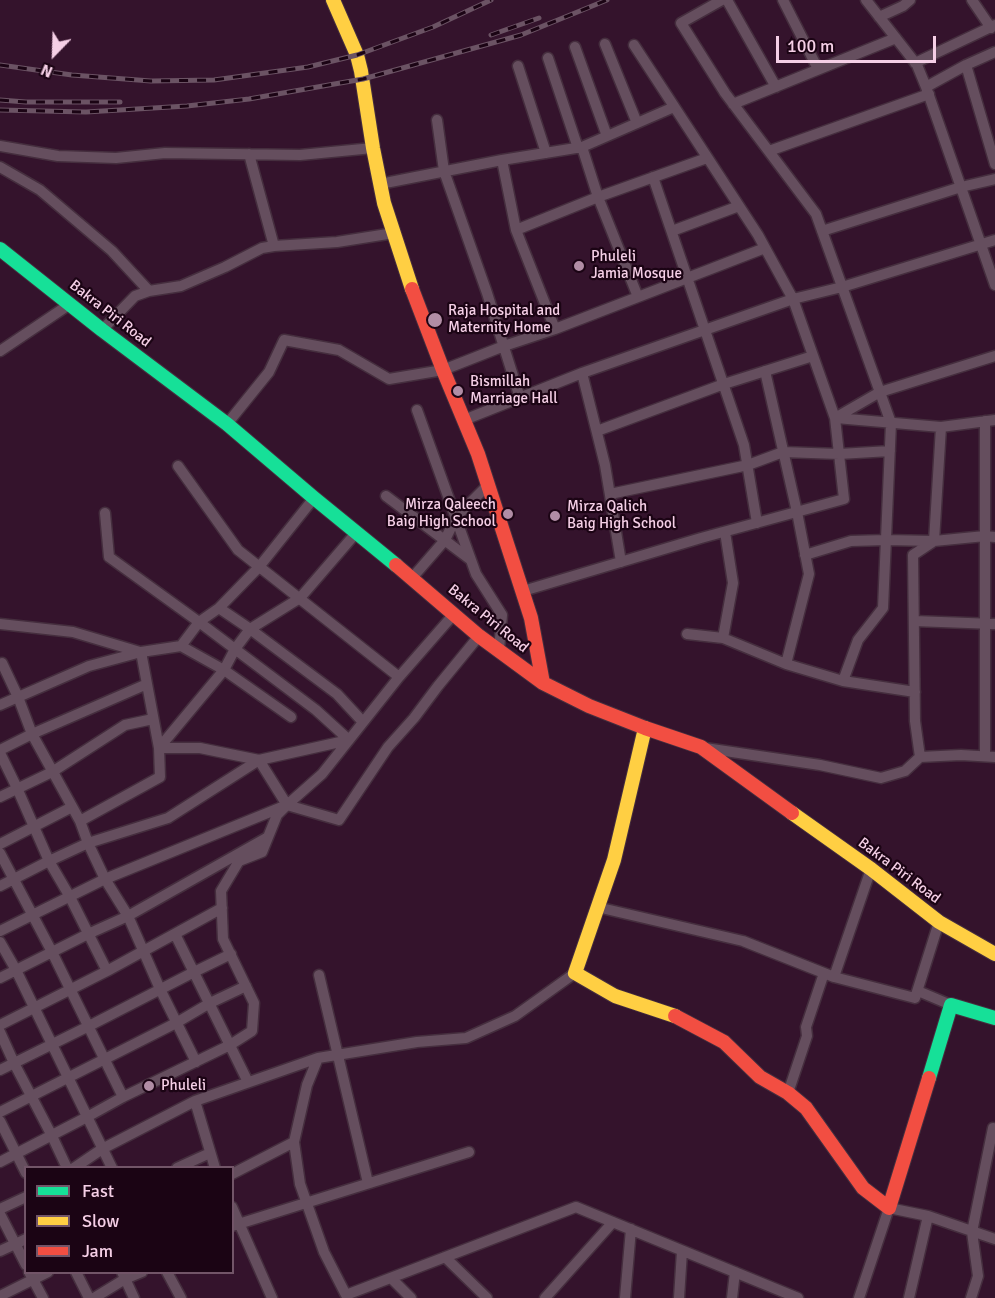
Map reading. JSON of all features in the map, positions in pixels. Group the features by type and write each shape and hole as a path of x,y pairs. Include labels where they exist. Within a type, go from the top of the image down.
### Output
{"street":[{"path":"333,0 357,55 384,203 412,288 478,454 531,618 543,683"},
{"path":"722,0 681,23 733,104 816,214 891,423 883,608 858,640 843,681"},
{"path":"727,0 776,87"},
{"path":"783,0 818,69"},
{"path":"866,0 915,63 927,90 995,285"},
{"path":"879,17 903,6 910,0"},
{"path":"915,63 993,27 972,0"},
{"path":"733,104 896,38"},
{"path":"605,44 636,123"},
{"path":"523,591 725,531 844,499 835,418 793,299 739,206 634,45"},
{"path":"575,47 608,136"},
{"path":"769,151 927,90 966,65 995,52"},
{"path":"548,58 598,197 638,297"},
{"path":"966,65 995,164"},
{"path":"518,66 546,153"},
{"path":"380,184 580,147 674,107"},
{"path":"437,120 444,171 488,293 520,398"},
{"path":"0,146 58,156 116,158 165,153 300,155 373,148"},
{"path":"249,154 274,246"},
{"path":"516,230 598,197 707,158"},
{"path":"502,160 516,230 555,329"},
{"path":"0,167 40,190 112,251 149,291"},
{"path":"653,177 744,446 757,523"},
{"path":"822,231 961,187 995,179"},
{"path":"672,231 739,206"},
{"path":"102,330 135,296 149,291 181,286 262,248 337,242 394,233"},
{"path":"464,420 582,373 793,299 842,287 995,240"},
{"path":"226,424 269,372 284,340 339,350 389,379 443,370 765,248"},
{"name":"Bakra Piri Road","path":"0,249 226,424 479,636 543,683 589,706 701,747 871,869 939,922 995,954"},
{"path":"0,351 70,304"},
{"path":"597,431 724,384 813,356"},
{"path":"835,418 880,392 995,356"},
{"path":"765,371 809,574 786,664"},
{"path":"582,373 605,465 621,562"},
{"path":"417,410 476,574 502,615 499,650"},
{"path":"701,747 820,765 881,778 905,771 920,757 961,755 990,757 990,421 941,427 835,418"},
{"path":"934,541 941,427"},
{"path":"610,494 748,465 783,452 839,454 890,451"},
{"path":"178,466 238,550 399,677"},
{"path":"412,578 445,540 456,517 488,485"},
{"path":"386,496 471,560"},
{"path":"181,646 199,622 219,608 259,567 314,498"},
{"path":"105,513 109,557 316,710 349,740"},
{"path":"723,638 733,583 725,531"},
{"path":"159,748 224,670 235,649 250,629 300,598 356,533"},
{"path":"805,555 851,541 934,541 990,537"},
{"path":"920,757 915,721 913,555 934,541"},
{"path":"219,608 337,694 363,722"},
{"path":"0,1162 123,1096 230,1045 252,1031 254,1003 223,939 221,891 239,861 262,852 277,815 322,774 399,677 454,614"},
{"path":"914,621 990,624"},
{"path":"0,624 73,632 141,652"},
{"path":"687,634 723,638 786,664 843,681 915,692"},
{"path":"0,931 105,879 287,805 339,820 388,747 479,636"},
{"path":"0,705 89,666 141,652 181,646 224,670 291,717"},
{"path":"80,821 160,777 159,748 141,652"},
{"path":"0,664 2,663 18,697 32,734 80,821 105,879 128,916 160,989 196,1062"},
{"path":"107,971 49,861 0,751 32,734 147,684"},
{"path":"0,797 52,772 125,725 153,719"},
{"path":"76,1166 102,1149 195,1101 318,1058 417,1042 466,1038 515,1016 575,973 614,860 645,728"},
{"path":"0,886 88,843 168,818 259,760 349,740"},
{"path":"159,748 200,748 259,760 287,805"},
{"path":"0,844 72,807"},
{"path":"0,978 128,916 268,837"},
{"path":"0,853 123,1096"},
{"path":"788,1093 807,1036 806,1027 871,869"},
{"path":"597,907 743,941 829,975 915,998 939,922"},
{"path":"0,1025 107,971 222,908"},
{"path":"175,934 248,1082"},
{"path":"0,942 16,970 111,1166"},
{"path":"0,1070 231,954"},
{"path":"575,973 615,996 678,1017 724,1042 760,1077 788,1093 806,1108 863,1188 889,1208 928,1216 995,1239"},
{"path":"319,975 368,1183"},
{"path":"0,1112 246,986"},
{"path":"918,991 951,1005 995,1018"},
{"path":"859,1298 927,1089 951,1005"},
{"path":"0,1032 67,1166"},
{"path":"318,1058 306,1085 294,1142 300,1184 343,1297 576,1207 735,1272 784,1295 798,1298"},
{"path":"195,1101 215,1166"},
{"path":"0,1121 24,1169"},
{"path":"971,1298 978,1276 972,1232 993,1128 995,1129"},
{"path":"234,1173 294,1142"},
{"path":"272,1298 236,1225 469,1152"},
{"path":"179,1166 210,1153"},
{"path":"0,1251 21,1242 0,1211 24,1198"},
{"path":"909,1298 928,1216"},
{"path":"545,1298 613,1222"},
{"path":"625,1298 631,1229"},
{"path":"680,1298 682,1251"},
{"path":"446,1257 487,1298"},
{"path":"732,1298 735,1272"},
{"path":"77,1274 89,1298"},
{"path":"168,1274 181,1298"},
{"path":"94,1298 123,1276 134,1298"},
{"path":"0,1296 31,1277 43,1298"},
{"path":"390,1278 411,1298"}],"railway":[{"path":"0,65 72,75 151,81 214,80 308,67 357,55 433,27 491,0"},
{"path":"0,110 86,112 187,106 249,99 363,79 521,35 607,0"},
{"path":"491,35 539,18"},
{"path":"0,100 120,102"}],"traffic: fast":[{"path":"0,249 102,330 227,424 396,565"},
{"path":"929,1078 951,1005 995,1018"}],"traffic: slow":[{"path":"333,0 357,55 384,203 412,289"},
{"path":"645,728 614,860 575,973 615,996 675,1016"},
{"path":"792,813 871,869 939,922 995,954"}],"traffic: jam":[{"path":"412,289 478,454 531,618 543,683"},
{"path":"396,565 479,636 543,683 589,706 701,747 792,813"},
{"path":"675,1016 724,1042 760,1077 788,1093 806,1108 863,1188 889,1208 929,1078"}],"place":[{"name":"Phuleli Jamia Mosque","path":"579,266"},
{"name":"Raja Hospital and Maternity Home","path":"435,320"},
{"name":"Bismillah Marriage Hall","path":"458,391"},
{"name":"Mirza Qaleech Baig High School","path":"508,514"},
{"name":"Mirza Qalich Baig High School","path":"555,516"},
{"name":"Phuleli","path":"149,1086"}]}
